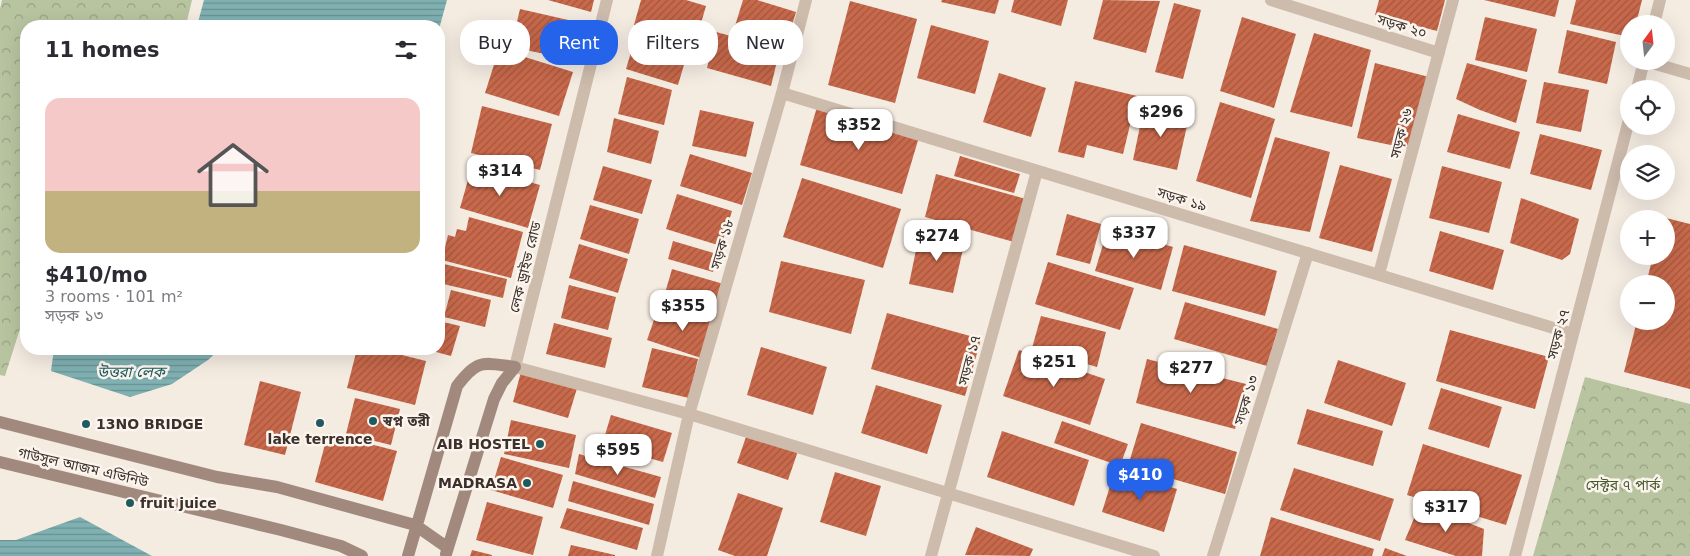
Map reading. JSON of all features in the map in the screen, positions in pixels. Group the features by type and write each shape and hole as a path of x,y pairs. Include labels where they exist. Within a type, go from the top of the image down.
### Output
{"street":[{"name":"লেক ড্রাইভ রোড","path":"447,552 494,399 502,383 515,367 607,0"},
{"name":"সড়ক ১৮","path":"656,556 689,414 782,93 806,0"},
{"name":"সড়ক ২০","path":"1271,0 1439,53"},
{"name":"সড়ক ২৬","path":"1378,274 1453,0"},
{"path":"1656,15 1660,0"},
{"path":"1675,70 1690,74"},
{"name":"সড়ক ১৯","path":"782,93 1573,334"},
{"name":"সড়ক ২৭","path":"1516,556 1625,135"},
{"name":"সড়ক ১৭","path":"931,556 1037,171"},
{"name":"সড়ক ১৩","path":"1213,556 1308,253"},
{"path":"408,556 415,525 457,386 469,370 484,364 515,367 689,414 1154,556"},
{"name":"গাউসুল আজম এভিনিউ","path":"0,422 218,476 277,488 415,525"},
{"name":"গাউসুল আজম এভিনিউ","path":"0,462 281,530 341,546 362,556"},
{"path":"415,525 447,552"}],"green space":[{"path":"2,0 192,0 187,20 20,20 20,329 5,376 0,375 0,9"},
{"name":"সেক্টর ৭ পার্ক","path":"1585,377 1690,404 1690,556 1533,556"}],"water":[{"path":"204,0 447,0 441,20 199,20"},
{"name":"উত্তরা লেক","path":"53,355 213,355 172,384 130,397 51,371"},
{"path":"80,517 152,556 0,556 0,540 16,540"}],"building":[{"path":"548,0 594,0 591,12"},
{"path":"641,0 686,0 706,6 702,20 635,20"},
{"path":"743,0 757,0 796,12 794,20 737,20"},
{"path":"942,0 999,0 995,14 941,2"},
{"path":"1014,0 1068,0 1061,26 1011,12"},
{"path":"1103,0 1160,1 1146,53 1093,39"},
{"path":"1379,0 1445,0 1437,31 1375,15"},
{"path":"1484,0 1559,0 1555,17"},
{"path":"1576,0 1642,0 1638,15 1620,15 1620,35 1570,24"},
{"path":"850,1 917,19 895,103 828,85"},
{"path":"1174,3 1201,10 1183,79 1155,72"},
{"path":"520,9 568,20 540,20 540,53 530,51 530,20 517,20"},
{"path":"1242,17 1296,34 1274,108 1220,91"},
{"path":"1485,17 1537,29 1527,72 1475,60"},
{"path":"931,25 989,41 975,94 917,78"},
{"path":"1567,30 1616,42 1607,84 1558,73"},
{"path":"718,33 728,35 728,65 776,65 771,86 707,68 708,65 718,65"},
{"path":"1314,33 1371,50 1352,127 1290,112"},
{"path":"530,59 540,62 540,65 550,65 573,72 559,116 485,93 494,65 530,65"},
{"path":"628,62 628,65 684,65 678,85 626,69"},
{"path":"1375,63 1429,77 1410,149 1357,138"},
{"path":"1467,63 1527,80 1516,123 1456,99"},
{"path":"999,73 1046,88 1031,137 983,122"},
{"path":"627,77 672,90 664,125 618,114"},
{"path":"1075,81 1137,96 1123,154 1087,145 1084,158 1058,152"},
{"path":"1544,82 1589,90 1581,132 1536,123"},
{"path":"1220,102 1275,119 1251,198 1196,181"},
{"path":"482,106 552,124 540,170 471,153"},
{"path":"817,107 919,137 902,194 800,165"},
{"path":"1144,107 1189,117 1177,170 1133,160"},
{"path":"700,110 754,122 746,157 692,146"},
{"path":"1458,114 1520,132 1510,169 1447,152"},
{"path":"614,118 659,131 651,164 607,152"},
{"path":"1540,134 1602,150 1591,190 1530,174"},
{"path":"1275,137 1330,152 1310,232 1250,221"},
{"path":"690,154 752,173 742,205 680,186"},
{"path":"960,156 1020,174 1014,193 954,176"},
{"path":"1340,165 1392,179 1372,252 1319,238"},
{"path":"472,166 540,185 528,228 460,208"},
{"path":"603,166 652,180 642,214 593,200"},
{"path":"1442,166 1502,182 1489,233 1429,218"},
{"path":"936,174 1026,199 1014,242 925,217"},
{"path":"802,178 901,209 883,268 783,237"},
{"path":"677,194 732,211 721,246 666,229"},
{"path":"1521,198 1579,219 1570,254 1562,260 1510,243"},
{"path":"590,205 639,219 629,254 580,239"},
{"path":"1067,214 1101,224 1090,264 1056,255"},
{"path":"469,217 523,232 511,278 445,261 445,248 448,235 455,237 457,229 466,231"},
{"path":"1675,220 1690,224 1690,389 1624,372 1635,330 1675,330 1675,275 1648,275 1651,265 1675,265"},
{"path":"1108,228 1173,247 1161,290 1095,271"},
{"path":"920,231 965,240 953,293 909,284"},
{"path":"1440,231 1504,250 1493,290 1429,271"},
{"path":"673,241 717,254 713,272 668,259"},
{"path":"579,244 628,259 618,293 569,278"},
{"path":"1184,245 1277,271 1265,316 1172,291"},
{"path":"781,261 865,280 851,334 769,312"},
{"path":"1048,262 1134,288 1120,330 1035,304"},
{"path":"445,264 507,279 503,298 445,284"},
{"path":"672,269 727,285 717,317 663,300"},
{"path":"569,285 616,297 608,330 561,318"},
{"path":"451,290 491,300 485,327 445,317"},
{"path":"1185,302 1278,329 1267,366 1174,339"},
{"path":"660,303 719,323 707,360 647,340"},
{"path":"887,313 981,339 965,396 871,369"},
{"path":"1041,316 1106,332 1097,367 1032,348"},
{"path":"445,322 460,326 451,356 445,354"},
{"path":"554,323 612,338 605,368 546,354"},
{"path":"1450,330 1549,357 1535,409 1436,381"},
{"path":"761,347 827,367 813,415 747,395"},
{"path":"652,348 698,359 689,398 642,387"},
{"path":"1019,350 1105,379 1090,425 1003,396"},
{"path":"355,355 402,355 426,361 415,405 347,388"},
{"path":"1147,359 1246,384 1235,429 1136,403"},
{"path":"1338,360 1406,383 1392,426 1324,403"},
{"path":"522,368 578,385 568,418 513,402"},
{"path":"260,381 301,392 285,455 244,445"},
{"path":"876,385 942,405 927,454 861,433"},
{"path":"1441,388 1502,407 1489,448 1428,429"},
{"name":"স্বপ্ন তরী","path":"355,398 400,409 391,445 346,434"},
{"path":"1307,409 1383,431 1373,466 1297,444"},
{"path":"611,415 672,433 663,462 602,445"},
{"name":"AIB HOSTEL","path":"511,420 576,435 569,468 504,454"},
{"path":"1062,421 1128,444 1120,466 1054,443"},
{"path":"1141,423 1237,452 1225,494 1128,466"},
{"path":"1002,431 1089,460 1074,506 987,477"},
{"path":"328,433 397,451 383,501 315,482"},
{"path":"747,434 798,451 788,480 737,463"},
{"path":"1423,444 1522,475 1506,525 1407,495"},
{"path":"579,454 661,477 655,498 575,474"},
{"name":"MADRASA","path":"501,457 563,475 553,508 491,490"},
{"path":"1294,468 1394,499 1380,541 1280,510"},
{"path":"1115,470 1177,489 1164,532 1102,512"},
{"path":"835,472 881,486 866,536 820,522"},
{"path":"573,481 654,504 649,525 568,501"},
{"path":"738,493 783,508 767,556 735,556 718,550"},
{"path":"487,502 543,517 533,555 476,540"},
{"path":"1420,504 1484,529 1482,556 1456,556 1405,540"},
{"path":"567,508 643,528 637,550 560,528"},
{"path":"1271,517 1374,549 1372,556 1260,556"},
{"path":"976,527 1033,549 1030,556 965,555"},
{"path":"571,545 615,555 615,556 568,556"},
{"path":"1385,548 1407,556 1382,556"},
{"path":"472,550 492,555 492,556 470,556"}],"place":[{"name":"স্বপ্ন তরী","path":"373,421"},
{"name":"lake terrence","path":"320,423"},
{"name":"13NO BRIDGE","path":"86,424"},
{"name":"AIB HOSTEL","path":"540,444"},
{"name":"MADRASA","path":"527,483"},
{"name":"fruit juice","path":"130,503"}]}
